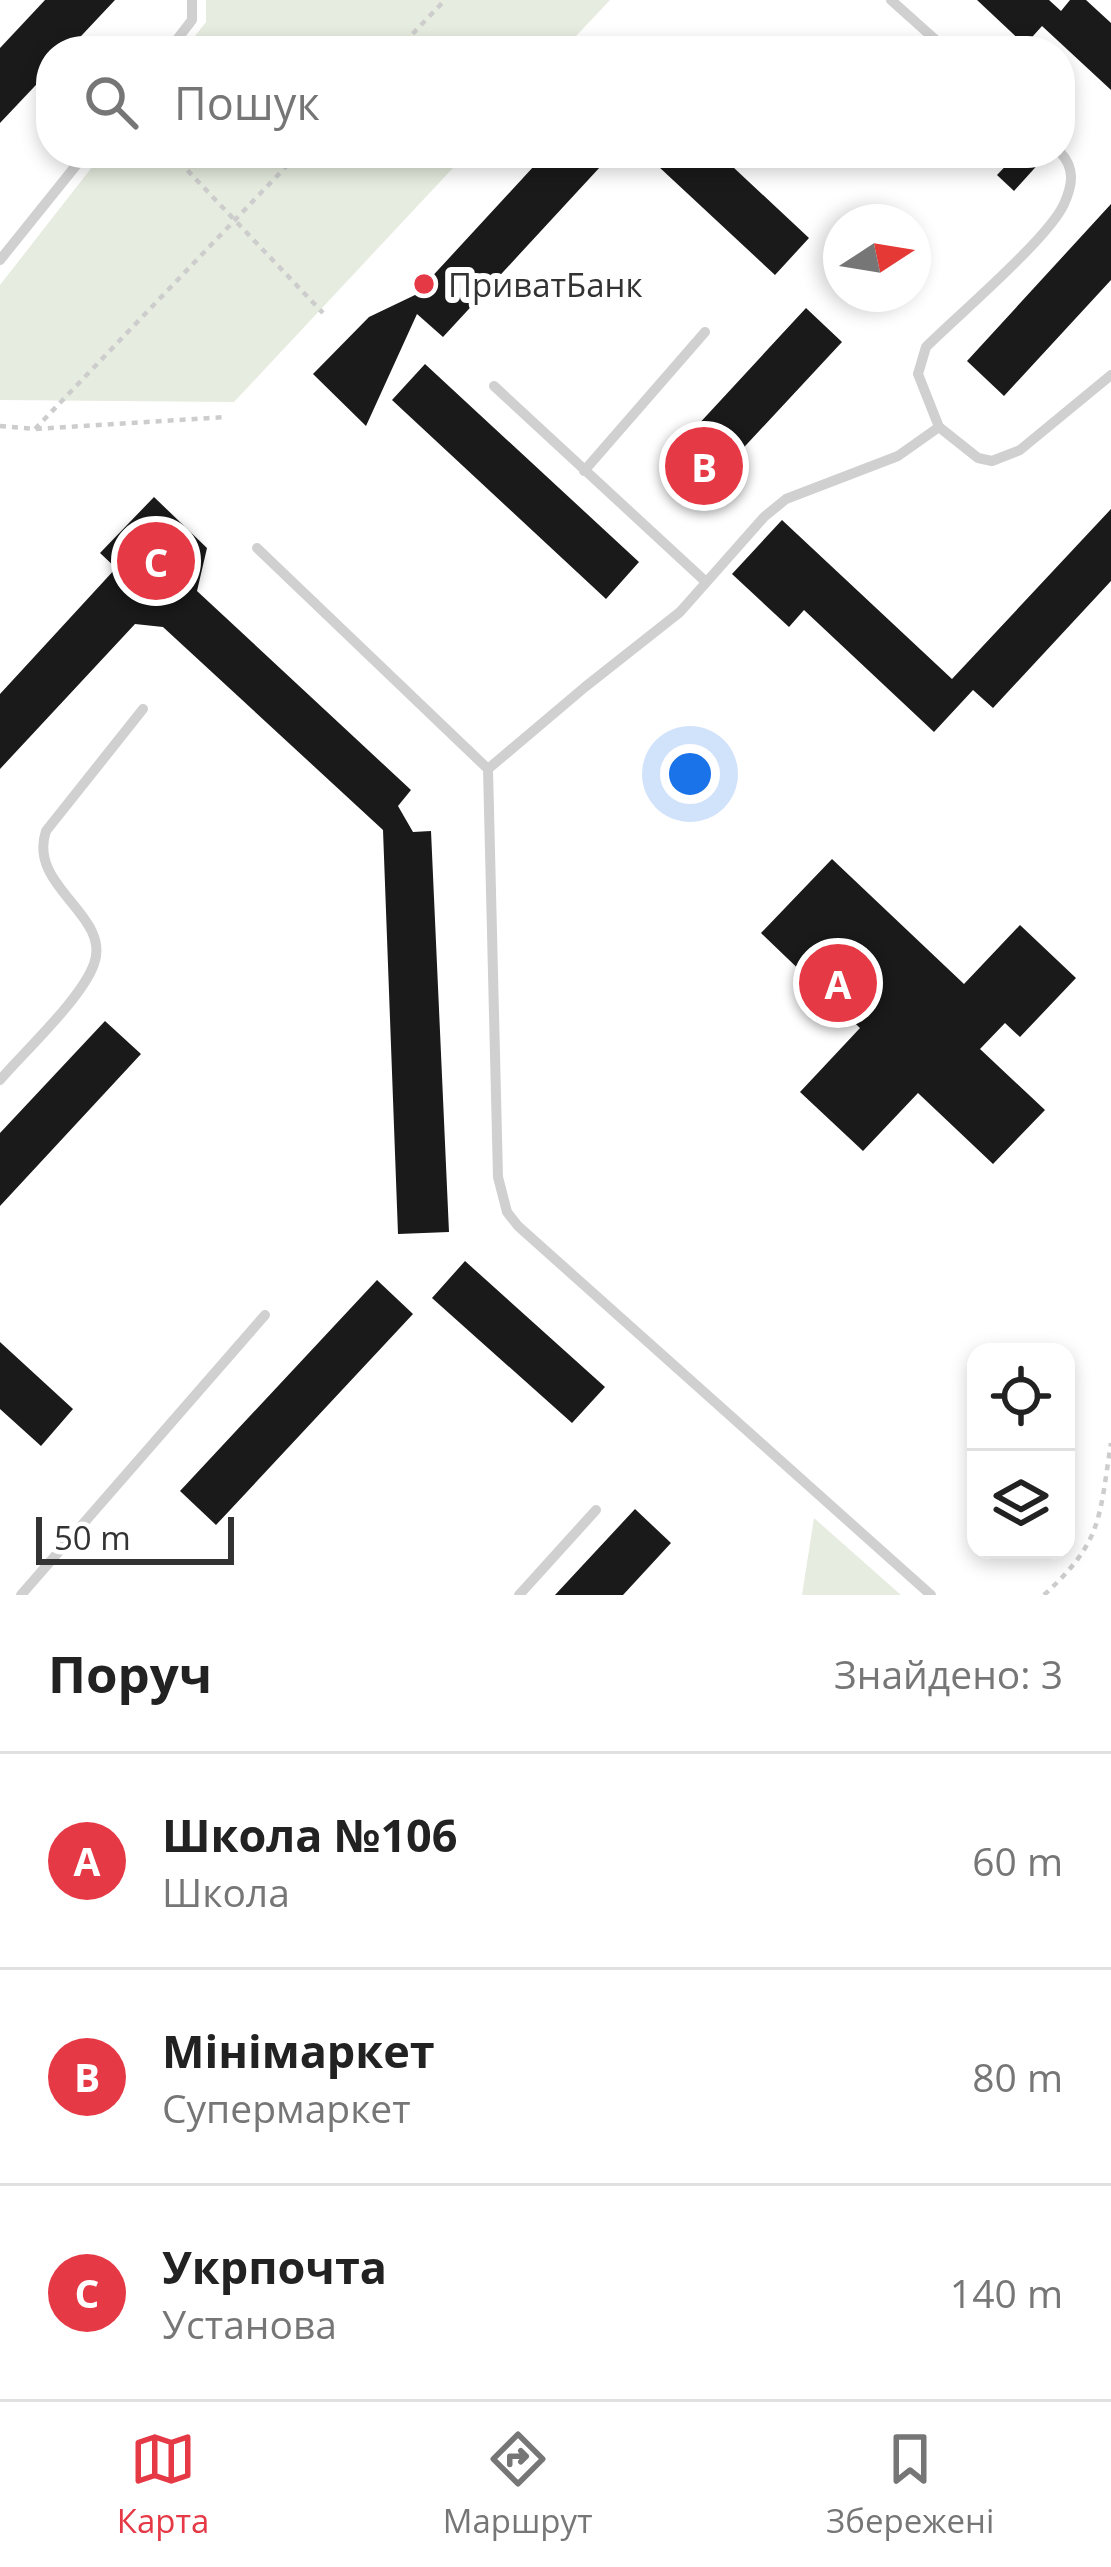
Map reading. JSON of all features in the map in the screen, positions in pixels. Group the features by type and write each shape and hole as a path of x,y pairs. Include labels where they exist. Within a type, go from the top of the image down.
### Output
{"lane":[{"path":"180,36 192,20 192,0"},
{"path":"891,0 931,36"},
{"path":"0,260 74,168"},
{"path":"1070,168 1063,208 926,347 918,374 939,427 978,458 992,460 1020,450 1111,375"},
{"path":"584,471 705,332"},
{"path":"494,386 706,582"},
{"path":"488,769 584,686 653,637 786,499 898,456 939,427"},
{"path":"256,548 488,769 498,1177 507,1212 931,1595"},
{"path":"0,1080 94,964 96,939 44,865 46,831 143,709"},
{"path":"21,1595 266,1315"},
{"path":"519,1595 596,1510"}],"path":[{"path":"410,36 445,0"},
{"path":"184,168 323,313"},
{"path":"35,429 285,168"},
{"path":"0,426 35,429 227,417"},
{"path":"1044,1595 1087,1551 1100,1517 1111,1443"}],"shaded area":[{"path":"206,0 610,0 576,36 195,36 206,22"},
{"path":"91,168 453,168 234,402 0,400 0,285"},
{"path":"814,1518 901,1595 802,1595"}],"building":[{"path":"45,0 115,0 81,36 36,36 36,85 0,123 0,48"},
{"path":"977,0 1049,0 1061,11 1070,0 1086,0 1111,23 1111,90 1075,57 1075,36 1053,36 1042,26 1033,36 1015,36"},
{"path":"532,168 599,168 443,337 417,314 366,426 313,374 369,317 415,295"},
{"path":"660,168 734,168 809,238 775,275"},
{"path":"1004,168 1035,168 1014,191 997,175"},
{"path":"1111,204 1111,280 1004,396 967,361"},
{"path":"806,308 842,342 707,487 671,454"},
{"path":"425,364 639,562 606,599 392,400"},
{"path":"154,497 207,548 197,591 411,790 398,806 413,832 431,831 449,1232 398,1234 383,830 163,627 135,624 0,769 0,694 116,568 100,553"},
{"path":"1111,509 1111,581 993,708 973,690 934,732 804,610 789,627 732,574 782,520 952,679"},
{"path":"832,859 964,984 1020,925 1076,978 1020,1037 1005,1023 980,1049 1045,1110 993,1164 918,1093 863,1151 800,1092 860,1028 761,933"},
{"path":"105,1021 141,1054 0,1206 0,1133"},
{"path":"465,1261 605,1387 572,1423 432,1298"},
{"path":"377,1280 413,1314 216,1525 180,1491"},
{"path":"0,1342 73,1409 41,1446 0,1409"},
{"path":"635,1509 671,1543 623,1595 555,1595"}],"place":[{"name":"ПриватБанк","path":"424,284"},
{"name":"Мiнiмаркет","path":"704,466"},
{"name":"Укрпочта","path":"156,561"},
{"name":"Школа №106","path":"838,983"}]}
